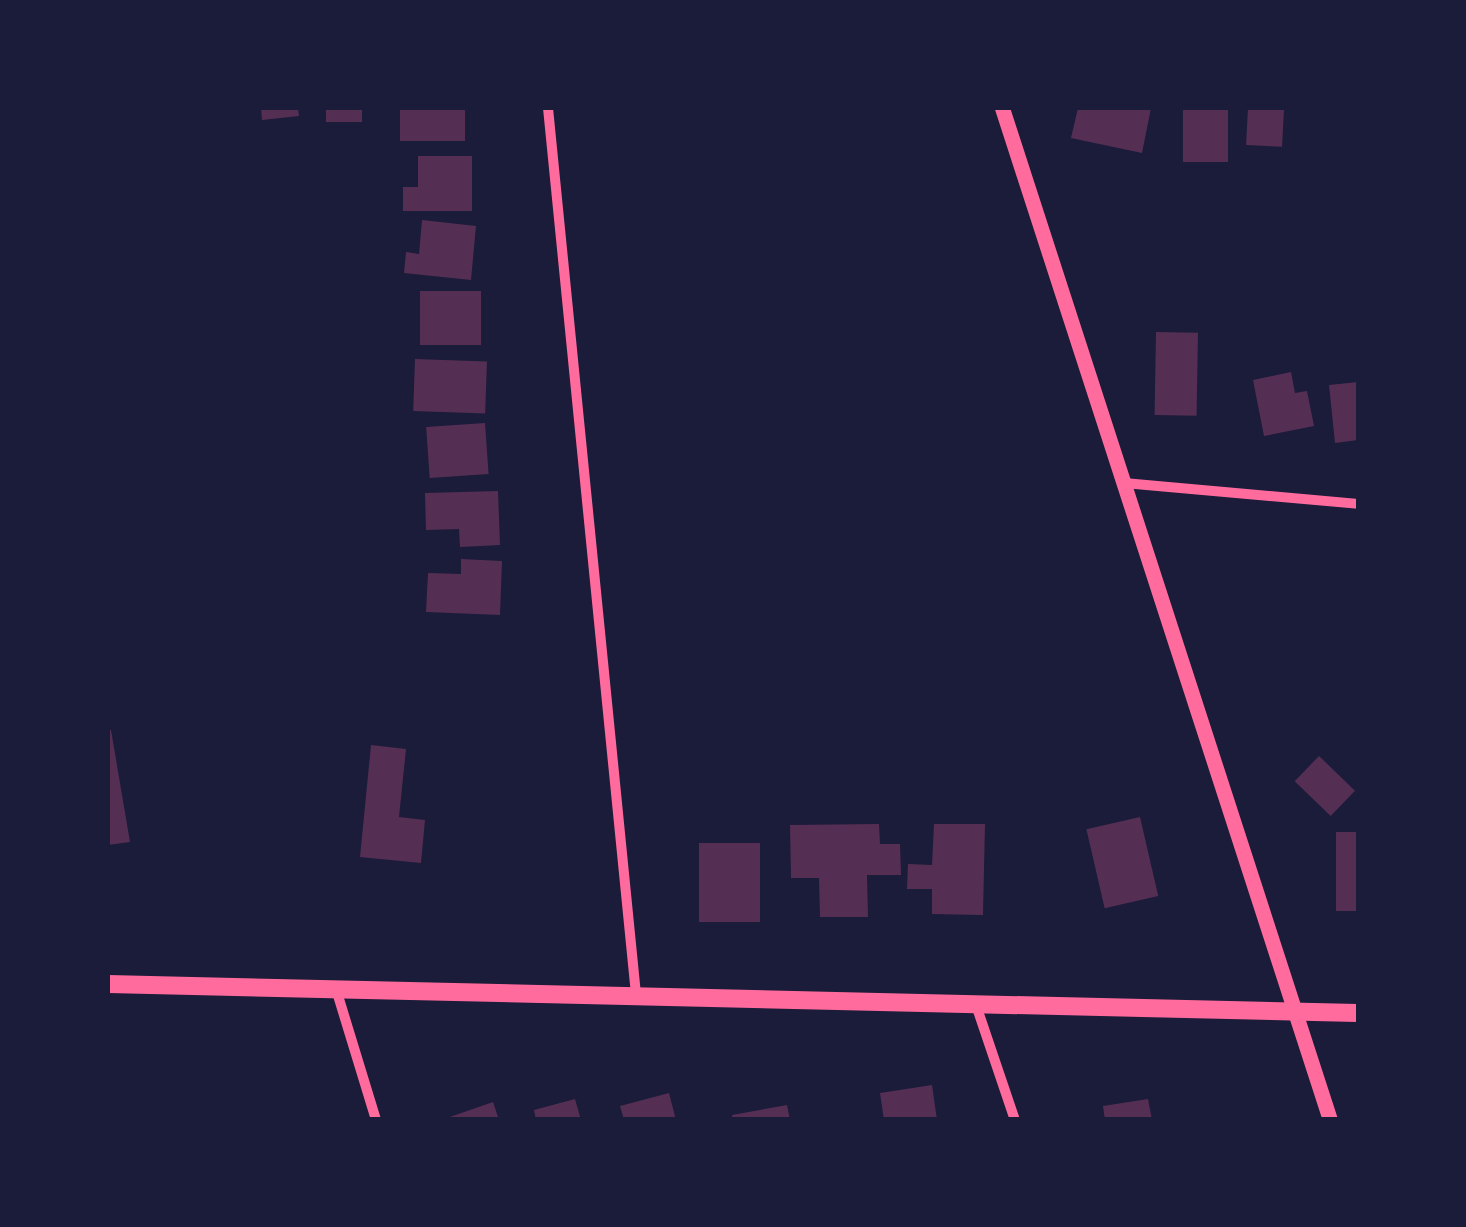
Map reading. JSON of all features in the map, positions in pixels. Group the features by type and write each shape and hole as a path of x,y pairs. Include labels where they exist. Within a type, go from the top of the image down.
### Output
{"main road":[{"path":"108,984 1358,1013"}],"street":[{"path":"548,108 636,995"},
{"path":"1002,108 1330,1120"},
{"path":"1124,483 1358,504"},
{"path":"335,988 376,1120"},
{"path":"976,1004 1015,1120"}],"building":[{"path":"261,108 298,108 299,116 262,120"},
{"path":"326,108 362,108 362,122 326,122"},
{"path":"400,108 465,108 465,141 400,141"},
{"path":"1078,108 1151,108 1142,153 1071,138"},
{"path":"1183,108 1228,108 1228,162 1183,162"},
{"path":"1248,108 1284,110 1282,147 1246,145"},
{"path":"418,156 472,156 472,211 403,211 403,187 418,187"},
{"path":"422,220 476,226 471,280 404,273 406,252 419,254"},
{"path":"420,291 481,291 481,345 420,345"},
{"path":"1156,332 1198,333 1197,416 1155,415"},
{"path":"415,359 487,362 485,413 413,411"},
{"path":"1291,372 1295,393 1307,391 1314,426 1264,436 1253,380"},
{"path":"1358,382 1358,440 1335,443 1329,385"},
{"path":"485,423 489,474 430,478 426,427"},
{"path":"498,491 500,545 460,547 459,529 426,530 425,493"},
{"path":"461,559 502,561 500,615 426,612 428,573 461,574"},
{"path":"111,730 130,842 108,845 108,731"},
{"path":"371,745 406,749 399,817 425,820 421,863 360,857"},
{"path":"1319,756 1355,791 1331,816 1295,781"},
{"path":"1140,817 1158,896 1105,908 1086,829"},
{"path":"879,824 880,844 900,844 901,875 867,875 868,917 820,917 819,878 791,878 790,825"},
{"path":"934,824 985,824 983,915 932,914 932,889 907,889 908,864 932,865"},
{"path":"1336,832 1358,832 1358,911 1336,911"},
{"path":"699,843 760,843 760,922 699,922"},
{"path":"932,1085 937,1120 884,1120 880,1093"},
{"path":"669,1093 676,1120 624,1120 620,1106"},
{"path":"575,1099 581,1120 536,1120 534,1110"},
{"path":"1148,1099 1152,1120 1105,1120 1103,1106"},
{"path":"493,1102 499,1120 444,1120 444,1119"},
{"path":"787,1105 790,1120 733,1120 732,1115"}]}
